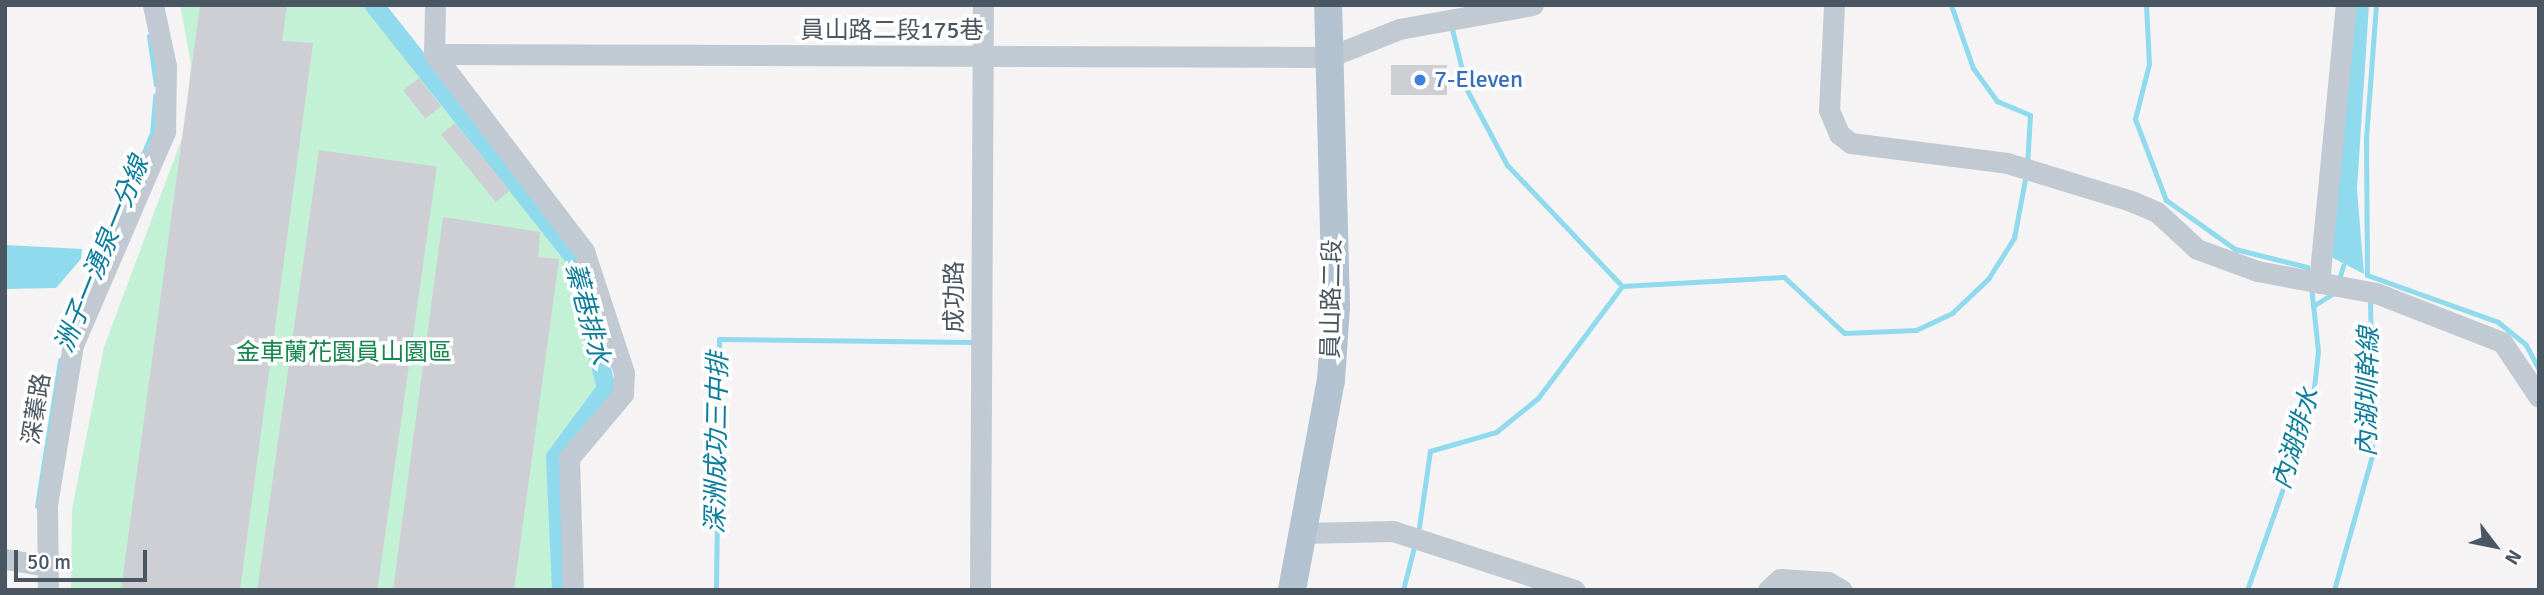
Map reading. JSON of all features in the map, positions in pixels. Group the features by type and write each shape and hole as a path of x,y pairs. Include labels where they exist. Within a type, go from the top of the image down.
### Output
{"main road":[{"name":"員山路二段","path":"1328,5 1338,53"},
{"name":"員山路二段","path":"1310,590 1312,534 1331,380 1335,306 1338,53 1347,5"},
{"name":"員山路二段","path":"1293,590 1312,534"}],"street":[{"path":"435,5 434,54 584,251 624,373 623,394 569,457 573,590"},
{"name":"成功路","path":"979,590 983,5"},
{"name":"員山路二段175巷","path":"434,54 983,58 1338,53 1446,21 1533,5"},
{"path":"1834,5 1829,110 1839,134 1851,143 2016,165 2157,212 2197,249 2314,282 2376,293 2502,342 2539,397"},
{"path":"2314,282 2346,5"},
{"name":"深蓁路","path":"48,590 47,505 74,345 165,131 166,66 150,6"},
{"path":"1312,534 1405,534 1426,538 1575,590"},
{"path":"5,559 48,566"},
{"path":"1768,590 1780,579 1828,582 1842,590"}],"green space":[{"name":"金車蘭花園員山園區","path":"180,5 369,5 568,260 601,386 552,448 556,590 71,590 72,509 104,347 185,130 191,64"}],"water":[{"path":"2348,5 2369,5 2357,189 2364,274 2329,256"},
{"path":"5,245 82,249 81,259 56,288 5,289"}],"building":[{"path":"200,5 287,5 282,41 313,43 240,590 121,590"},
{"name":"7-Eleven","path":"1391,65 1447,65 1447,95 1391,95"},
{"path":"419,78 441,106 425,119 403,90"},
{"path":"455,123 510,191 496,202 441,134"},
{"path":"319,150 437,167 377,590 257,590"},
{"path":"443,217 540,232 538,257 559,259 514,590 393,590"}],"waterway":[{"name":"蓁巷排水","path":"374,5 573,256 606,388 555,457 561,590"},
{"path":"1951,5 1973,68 1997,101 2030,115 2027,165"},
{"name":"內湖排水","path":"2146,5 2149,64 2135,119 2166,200 2235,249 2307,267 2309,277"},
{"path":"2376,5 2366,138 2367,275 2498,322 2526,345 2539,369"},
{"path":"1418,534 1430,451 1496,432 1538,398 1622,286 1507,165 1467,90 1451,25"},
{"name":"洲子一湧泉一分線","path":"149,36 156,85"},
{"name":"洲子一湧泉一分線","path":"70,327 152,133 155,95"},
{"path":"1622,286 1784,277 1844,333 1916,330 1952,313 1988,279 2014,238 2026,174"},
{"path":"2339,279 2343,266"},
{"name":"內湖排水","path":"2247,590 2312,406 2318,351 2311,286"},
{"path":"2313,306 2335,292"},
{"name":"內湖圳幹線","path":"2334,590 2372,456 2370,298"},
{"name":"深洲成功三中排","path":"716,590 719,339 972,342"},
{"name":"洲子一湧泉一分線","path":"37,506 60,360"},
{"path":"1403,590 1415,543"}],"place":[{"name":"7-Eleven","path":"1420,80"}]}
